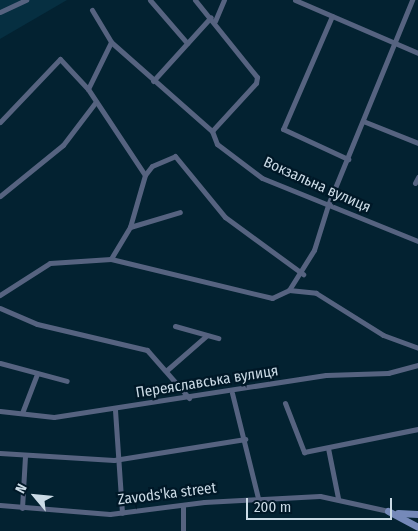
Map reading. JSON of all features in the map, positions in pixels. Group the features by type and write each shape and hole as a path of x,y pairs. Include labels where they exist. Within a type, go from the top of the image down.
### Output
{"street":[{"path":"0,12 26,0"},
{"path":"150,0 187,43"},
{"path":"195,0 213,19 256,77 256,83 212,131"},
{"path":"153,81 187,43 213,19 224,0"},
{"path":"295,0 418,53"},
{"path":"0,295 50,264 111,258 272,298 289,290 303,274 328,205 412,0"},
{"name":"Вокзальна вулиця","path":"92,10 111,42 212,131 217,144 262,178 418,241"},
{"path":"332,16 283,129 348,159"},
{"path":"88,90 111,42"},
{"path":"0,122 60,59 88,90 95,103 117,127 145,175"},
{"path":"0,196 63,145 95,103"},
{"path":"363,120 418,143"},
{"path":"111,258 130,227 145,175 152,166 175,156 224,218 303,274"},
{"path":"130,227 180,212"},
{"path":"289,290 326,298 383,335 418,348"},
{"path":"0,308 37,324 141,348 167,370 189,398"},
{"path":"176,326 218,338"},
{"path":"167,370 206,336"},
{"path":"0,363 67,381"},
{"name":"Переяславська вулиця","path":"0,411 54,417 115,410 232,392 326,375 388,373 418,365"},
{"path":"22,414 37,374"},
{"path":"232,392 258,498"},
{"path":"285,403 304,452 418,429"},
{"path":"115,410 120,459 122,514"},
{"path":"0,453 25,456 120,459 245,439"},
{"path":"328,448 338,498"},
{"path":"22,508 25,456"},
{"name":"Zavods'ka street","path":"0,505 122,514 183,505 258,498 338,498 388,510 418,514"},
{"path":"183,505 183,531"},
{"name":"Zavods'ka street","path":"388,510 418,527"}],"shaded area":[{"path":"0,0 67,0 0,39"}]}
